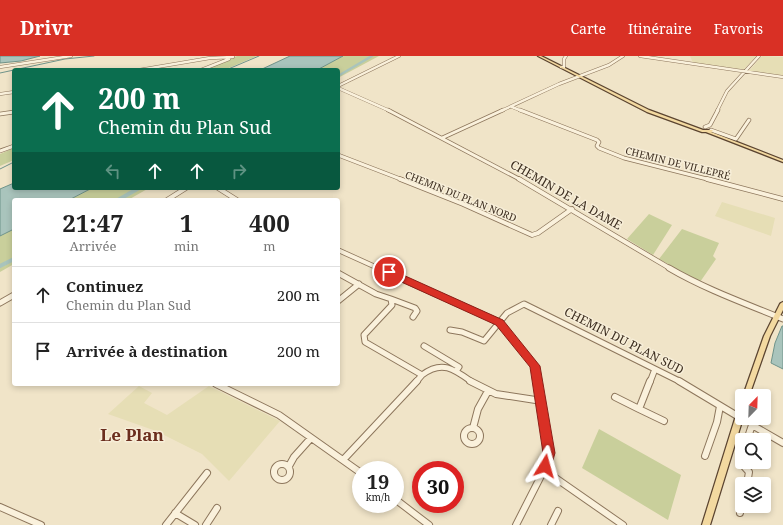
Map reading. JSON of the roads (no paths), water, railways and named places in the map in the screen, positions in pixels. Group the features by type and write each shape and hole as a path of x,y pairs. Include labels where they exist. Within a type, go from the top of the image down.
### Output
{"main road":[{"path":"539,56 646,110 679,122 710,129 726,139 783,161"},
{"path":"748,389 760,353 783,304"},
{"path":"706,525 737,425"}],"street":[{"path":"0,66 71,56"},
{"path":"340,86 399,56"},
{"path":"561,67 564,67 564,59 566,56"},
{"path":"442,138 578,76 609,65 623,56"},
{"path":"640,56 783,77"},
{"path":"710,129 726,94 759,56"},
{"path":"151,68 210,58 234,57"},
{"path":"206,68 234,57"},
{"name":"CHEMIN DE LA DAME","path":"340,88 377,104 572,209 686,278 783,319"},
{"path":"0,94 12,92"},
{"name":"CHEMIN DE VILLEPRÉ","path":"512,107 598,140 599,142 597,146 624,158 783,198"},
{"path":"0,114 12,112"},
{"path":"702,128 710,129 736,139 749,120"},
{"path":"0,151 12,147"},
{"name":"CHEMIN DU PLAN NORD","path":"340,156 463,204 532,235 538,233 572,209"},
{"path":"170,198 183,190"},
{"path":"221,190 234,198"},
{"path":"340,251 500,322 535,366 542,401 549,453 544,470 516,525"},
{"path":"340,274 376,294 415,308 417,311 413,317"},
{"path":"340,299 359,284"},
{"path":"0,303 12,296"},
{"path":"391,299 392,305 364,335 363,339 365,342 422,375"},
{"name":"CHEMIN DU PLAN SUD","path":"500,322 514,308 524,304 684,383 735,414"},
{"path":"450,330 462,332 484,341 493,328 500,322"},
{"path":"424,346 459,367 456,371"},
{"path":"343,460 427,369 442,366 456,371 488,392 510,397 542,401"},
{"path":"639,409 655,369"},
{"path":"220,386 279,415 352,467"},
{"path":"473,428 478,409 488,392"},
{"path":"615,397 664,421"},
{"path":"705,456 717,422 720,406"},
{"path":"749,433 752,425 766,433"},
{"path":"771,436 783,443"},
{"path":"289,466 294,457 311,438"},
{"path":"544,470 623,525"},
{"path":"166,525 207,473"},
{"path":"404,505 429,525"},
{"path":"0,507 38,524"},
{"path":"206,525 217,508"},
{"path":"551,525 558,511"},
{"path":"175,514 195,525"}],"water":[{"path":"0,56 40,56 21,61 0,63"},
{"path":"290,56 343,56 321,68 264,68"},
{"path":"12,184 12,190 88,190 73,198 12,198 12,230 0,236 0,189"},
{"path":"782,326 783,369 771,363 775,343"}],"waterway":[{"path":"23,68 65,59 94,56"},
{"path":"231,68 259,56"},
{"path":"340,75 372,56"},
{"path":"0,73 12,70"},
{"path":"0,169 12,163"},
{"path":"122,198 136,190"},
{"path":"0,266 12,260"}],"district":[{"name":"Le Plan","path":"132,435"}]}
